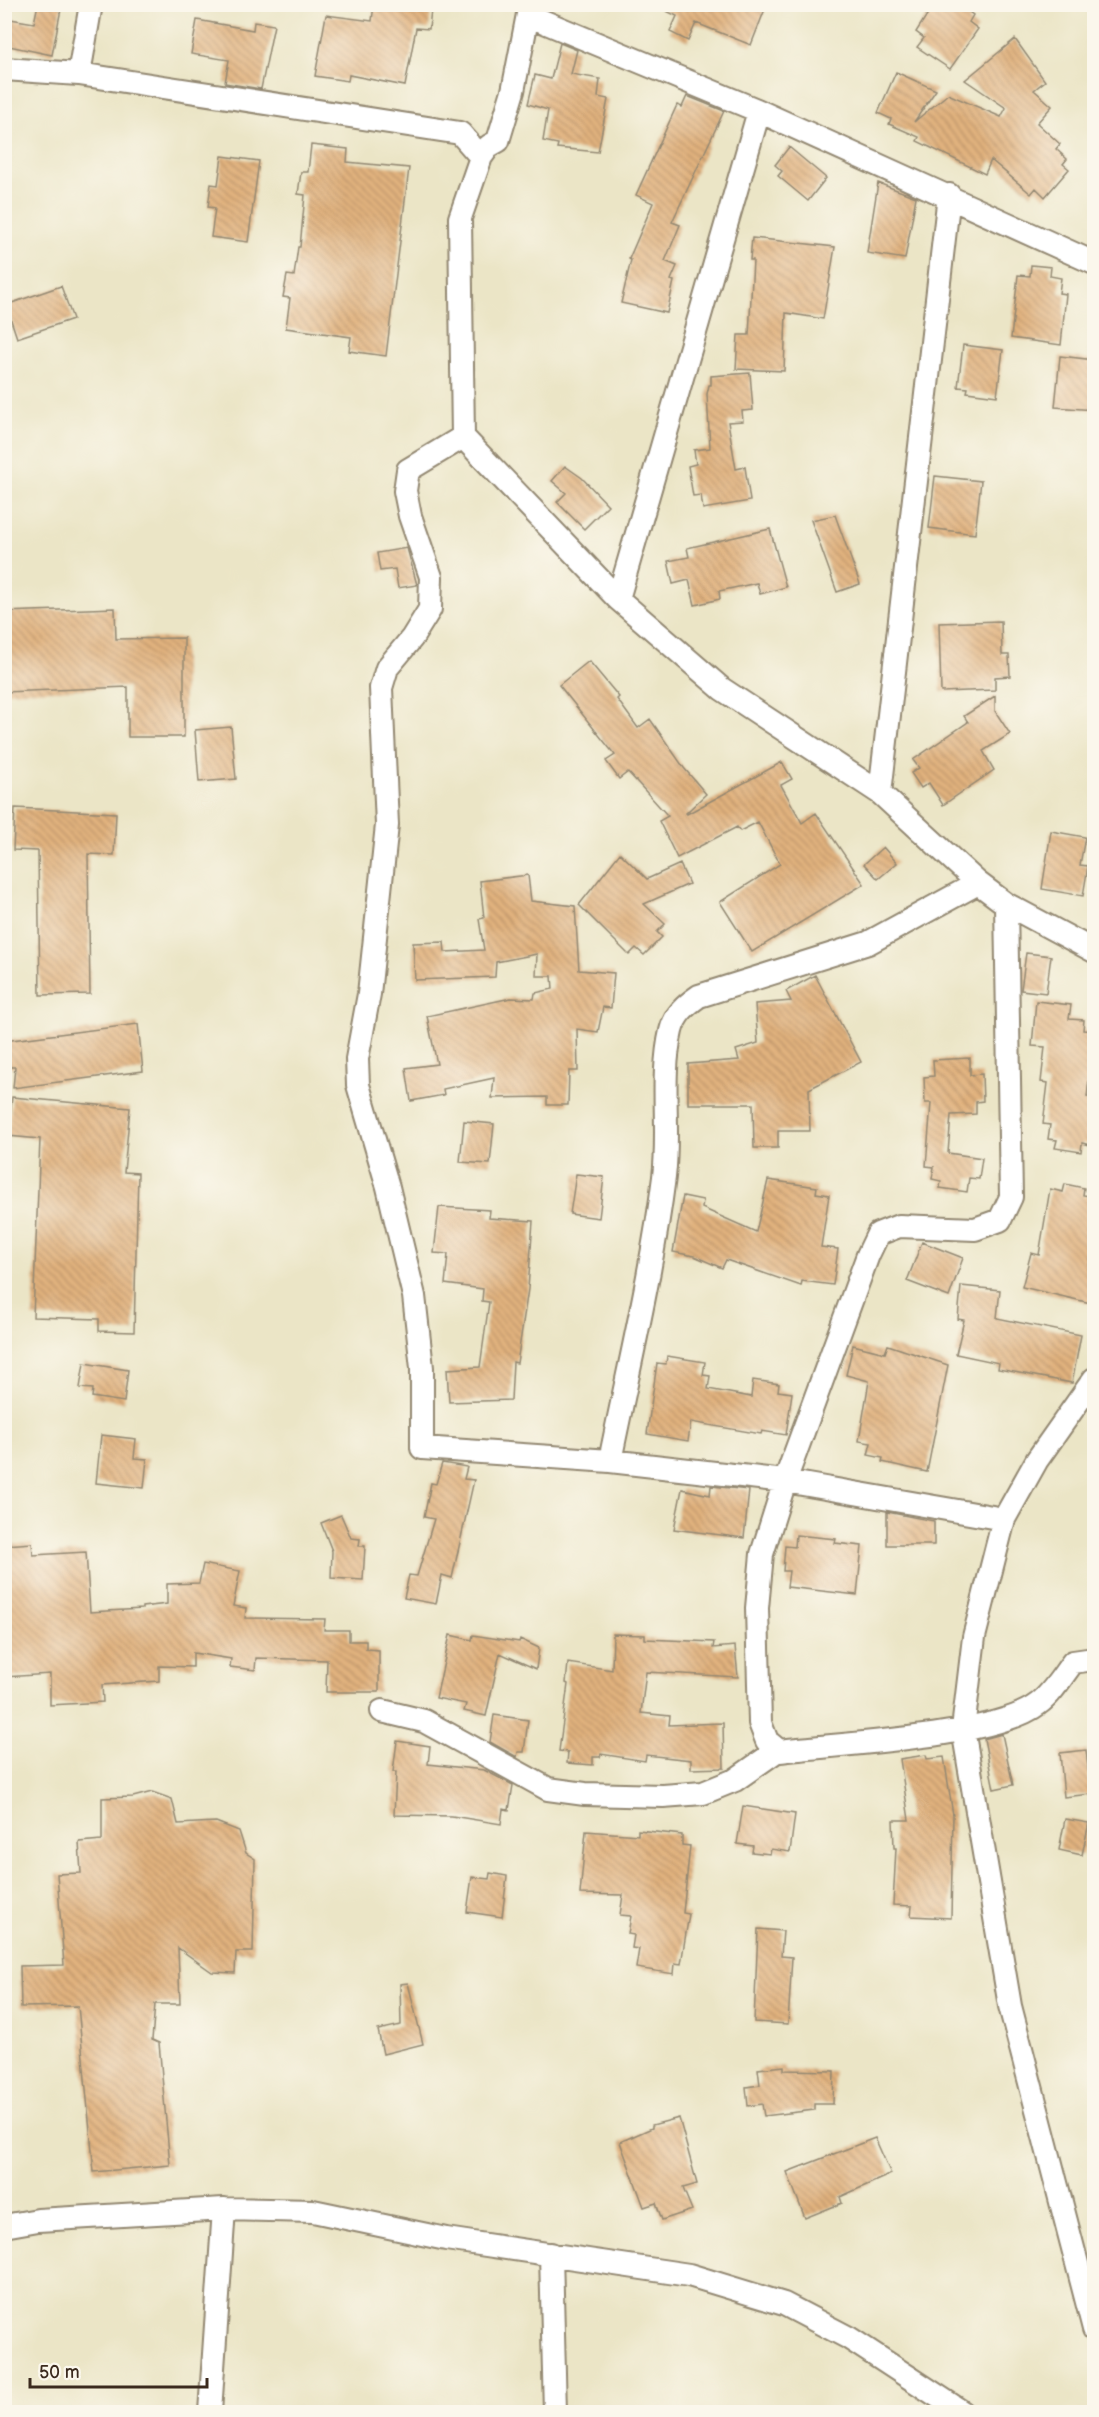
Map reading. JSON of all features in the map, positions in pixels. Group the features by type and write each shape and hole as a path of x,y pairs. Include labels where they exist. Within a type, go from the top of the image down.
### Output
{"street":[{"path":"79,74 91,4"},
{"path":"1095,263 949,195 530,10 513,92 498,141 489,146 481,158 460,218 463,437 618,599 723,689 880,793 978,883 1006,904 1095,951"},
{"path":"4,69 79,74 460,133 481,158"},
{"path":"618,599 759,111"},
{"path":"880,793 949,195"},
{"path":"463,437 408,470 405,491 410,516 431,577 430,609 412,638 387,668 381,688 387,825 369,994 357,1059 358,1085 388,1187 414,1296 422,1368 422,1448 610,1461 785,1481 1004,1519"},
{"path":"610,1461 665,1174 669,1050 672,1028 681,1009 699,996 868,943 978,883"},
{"path":"778,1750 767,1741 760,1723 757,1608 762,1554 785,1481 878,1234 899,1226 975,1229 1000,1220 1011,1197 1006,904"},
{"path":"1095,1379 1037,1460 1004,1519 974,1637 963,1729 1011,2006 1095,2329"},
{"path":"382,1711 424,1721 548,1789 585,1794 663,1796 703,1793 735,1780 778,1750 963,1729 1011,1717 1039,1704 1073,1662 1095,1659"},
{"path":"4,2226 38,2220 224,2209 313,2211 446,2239 689,2275 784,2304 849,2338 962,2412"},
{"path":"210,2412 224,2209"},
{"path":"551,2254 555,2412"}],"building":[{"path":"38,4 62,4 52,55 4,45 4,18 34,23"},
{"path":"374,4 431,9 429,29 416,28 405,86 349,75 348,81 315,76 326,15 372,21"},
{"path":"652,4 767,4 751,45 696,23 688,41 670,32 677,16"},
{"path":"934,4 958,4 973,15 969,22 978,29 950,69 917,47 924,38 916,32"},
{"path":"197,20 253,30 254,22 274,25 261,89 225,83 229,60 191,54"},
{"path":"1015,39 1045,81 1034,90 1052,106 1037,123 1060,144 1056,149 1067,159 1063,164 1069,169 1045,197 1036,188 1031,194 991,160 985,174 917,141 919,137 889,124 891,119 878,113 896,72 936,90 914,122 948,94 1001,117 1006,108 965,80"},
{"path":"560,43 577,50 571,74 600,79 598,97 608,99 598,152 557,148 558,144 543,141 548,110 528,104 535,75 551,79"},
{"path":"687,96 724,111 672,222 680,225 665,261 677,266 671,280 674,281 667,313 621,303 631,260 629,259 653,203 636,195 677,105 682,107"},
{"path":"311,145 348,149 347,162 409,168 386,356 349,351 351,337 286,328 290,298 283,297 287,275 294,276 298,247 300,247 305,195 298,194 301,172 308,172"},
{"path":"789,147 826,178 808,201 778,176 782,171 775,165"},
{"path":"222,156 259,161 248,242 211,237 215,208 208,207 211,184 218,185"},
{"path":"878,183 916,197 905,259 867,253"},
{"path":"752,238 835,247 823,319 786,313 784,371 736,369 738,335 749,335"},
{"path":"1031,265 1051,267 1050,276 1061,278 1059,293 1066,294 1061,345 1011,338 1018,275 1030,276"},
{"path":"61,286 73,319 17,338 6,305"},
{"path":"963,345 1003,350 997,396 967,392 968,388 958,387"},
{"path":"1060,356 1095,360 1095,410 1055,407"},
{"path":"750,373 753,410 742,411 743,421 728,422 736,469 745,467 750,501 703,509 701,495 693,496 688,466 696,464 694,450 710,448 707,394 709,385 711,385 711,376"},
{"path":"565,466 582,478 608,505 584,529 557,502 566,493 552,481"},
{"path":"935,476 981,481 975,534 929,528"},
{"path":"835,515 860,584 837,592 811,520"},
{"path":"770,529 786,587 760,594 757,583 719,591 720,599 695,605 689,580 673,584 668,561 689,557 687,548"},
{"path":"407,548 417,585 398,588 395,569 380,571 377,553"},
{"path":"115,608 116,639 184,638 184,737 128,737 128,687 4,692 4,612"},
{"path":"1001,621 1002,655 1009,655 1010,676 995,677 995,690 941,692 939,623"},
{"path":"589,661 619,697 617,699 638,728 650,719 684,768 706,794 687,814 782,762 792,779 781,785 802,823 816,813 864,884 752,952 720,902 780,864 758,822 740,831 737,827 677,858 659,821 668,816 628,772 619,779 606,761 615,755 559,685"},
{"path":"995,696 995,711 1010,734 983,751 994,770 943,805 929,783 921,788 911,773 919,768 913,760 968,722 964,716"},
{"path":"231,727 236,779 199,782 195,730"},
{"path":"15,808 116,813 114,855 88,854 90,994 40,995 38,851 13,850"},
{"path":"1051,831 1085,837 1080,865 1088,866 1083,896 1042,889"},
{"path":"883,847 897,863 878,879 864,864"},
{"path":"620,853 647,879 680,864 689,884 644,904 665,924 657,932 662,937 644,955 636,948 629,955 579,905"},
{"path":"528,875 531,901 575,906 579,970 614,973 611,1008 603,1007 598,1032 577,1029 578,1071 569,1071 568,1105 547,1105 547,1097 492,1098 494,1078 443,1089 444,1095 411,1101 406,1068 437,1064 427,1016 511,998 534,999 535,993 553,989 552,976 536,976 537,954 496,962 495,977 415,980 413,943 444,942 445,952 484,950 479,919 484,918 480,881"},
{"path":"1026,953 1051,956 1046,993 1021,990"},
{"path":"815,975 861,1062 809,1089 810,1131 778,1131 778,1148 754,1148 753,1104 688,1104 688,1064 739,1060 736,1050 758,1043 755,1004 791,1001 786,991"},
{"path":"1036,1001 1071,1005 1069,1019 1084,1020 1083,1030 1095,1031 1095,1061 1091,1061 1087,1097 1095,1098 1095,1110 1090,1145 1082,1143 1081,1152 1055,1148 1057,1140 1048,1139 1050,1125 1043,1124 1048,1083 1041,1082 1045,1047 1032,1046"},
{"path":"138,1024 143,1071 13,1088 15,1067 4,1067 4,1041"},
{"path":"970,1058 970,1075 982,1074 983,1101 976,1102 976,1114 951,1115 948,1153 982,1158 979,1179 969,1178 967,1192 940,1188 941,1181 932,1179 934,1167 926,1166 931,1103 925,1103 924,1077 934,1076 933,1060"},
{"path":"12,1097 130,1108 124,1172 138,1173 134,1332 99,1331 99,1319 33,1317 40,1139 8,1136"},
{"path":"464,1121 494,1124 490,1164 460,1162"},
{"path":"576,1174 604,1177 599,1218 570,1214"},
{"path":"768,1180 817,1187 816,1193 829,1195 821,1247 838,1249 833,1285 802,1281 801,1286 726,1260 722,1268 694,1256 673,1252 683,1196 703,1200 702,1208 756,1232"},
{"path":"1065,1184 1084,1188 1083,1195 1095,1197 1095,1232 1088,1272 1095,1274 1095,1304 1022,1287 1031,1253 1039,1255 1050,1189 1063,1192"},
{"path":"439,1207 490,1210 489,1218 533,1221 528,1289 517,1363 513,1362 511,1400 449,1402 447,1369 480,1367 489,1302 482,1301 483,1289 445,1284 448,1254 434,1253"},
{"path":"922,1242 963,1258 949,1297 907,1281"},
{"path":"961,1286 1000,1290 997,1318 1081,1335 1072,1383 998,1369 999,1363 956,1354 964,1320 958,1319"},
{"path":"853,1345 885,1353 888,1345 948,1365 927,1472 882,1462 883,1458 868,1455 871,1443 859,1441 869,1381 846,1375"},
{"path":"667,1356 705,1362 703,1375 710,1376 708,1389 751,1397 753,1380 779,1384 778,1391 792,1393 786,1435 762,1431 761,1434 691,1422 688,1441 647,1434 657,1363 666,1364"},
{"path":"84,1363 128,1370 124,1402 92,1397 93,1389 80,1388"},
{"path":"101,1435 136,1439 134,1458 147,1459 144,1488 96,1483"},
{"path":"442,1463 467,1467 464,1479 474,1480 452,1578 442,1575 436,1604 404,1598 409,1575 417,1576 434,1519 424,1517 431,1483 436,1484"},
{"path":"711,1486 749,1490 744,1538 674,1529 682,1489 710,1495"},
{"path":"887,1512 934,1521 934,1545 887,1545"},
{"path":"341,1515 351,1538 360,1539 359,1546 365,1546 363,1580 331,1578 332,1551 321,1523"},
{"path":"796,1535 836,1539 835,1543 862,1546 857,1595 787,1587 789,1571 783,1571 785,1546 795,1547"},
{"path":"32,1543 33,1555 86,1552 90,1612 142,1609 142,1607 167,1604 167,1584 199,1583 203,1564 240,1571 233,1606 246,1608 245,1618 325,1619 324,1630 349,1630 349,1641 366,1641 366,1649 379,1650 379,1692 326,1692 327,1660 256,1658 255,1670 230,1667 231,1659 193,1653 193,1667 159,1666 159,1681 102,1685 103,1702 50,1705 50,1674 4,1677 6,1545"},
{"path":"613,1634 645,1635 645,1639 714,1642 713,1648 735,1646 738,1677 646,1672 641,1713 670,1716 669,1725 723,1723 724,1768 691,1769 691,1760 646,1755 645,1761 601,1754 600,1757 593,1757 593,1765 567,1763 568,1752 559,1751 568,1684 566,1683 568,1663 612,1670"},
{"path":"450,1635 472,1640 473,1635 519,1642 520,1639 539,1648 536,1669 500,1653 486,1716 464,1711 466,1704 436,1698"},
{"path":"494,1715 528,1720 524,1752 518,1752 517,1757 490,1742"},
{"path":"1002,1734 1013,1785 994,1789 984,1739"},
{"path":"397,1741 430,1746 428,1764 484,1770 513,1785 509,1810 503,1809 501,1824 452,1816 394,1815 396,1772 393,1772"},
{"path":"1086,1750 1091,1794 1064,1797 1060,1753"},
{"path":"926,1755 927,1759 944,1757 953,1815 951,1918 911,1916 912,1906 893,1905 896,1848 894,1848 893,1820 909,1820 900,1759"},
{"path":"152,1792 172,1799 178,1824 216,1822 239,1831 246,1853 255,1859 253,1952 236,1952 235,1973 212,1972 178,1948 180,2004 155,2004 152,2040 159,2043 170,2165 94,2172 78,2006 21,2007 20,1966 64,1965 57,1874 81,1873 79,1842 102,1840 102,1798 133,1797"},
{"path":"743,1806 795,1814 790,1852 771,1849 770,1854 752,1852 753,1846 737,1844"},
{"path":"1065,1819 1089,1823 1082,1855 1059,1850"},
{"path":"638,1830 682,1835 682,1845 690,1846 683,1913 689,1914 681,1964 675,1963 674,1974 636,1968 639,1949 632,1948 634,1935 628,1934 631,1916 620,1915 623,1895 580,1894 586,1831 638,1835"},
{"path":"490,1873 507,1876 502,1917 467,1912 472,1877 489,1879"},
{"path":"758,1929 783,1931 781,1956 792,1957 788,2024 754,2022"},
{"path":"408,1983 423,2044 383,2054 378,2030 401,2025 400,1984"},
{"path":"784,2066 784,2070 834,2071 833,2104 814,2104 814,2110 764,2116 762,2104 748,2106 746,2087 760,2085 758,2069"},
{"path":"679,2118 697,2184 683,2188 692,2210 662,2220 656,2203 644,2207 620,2142 652,2128 652,2125"},
{"path":"875,2138 891,2174 840,2197 842,2203 805,2218 787,2172"}]}
